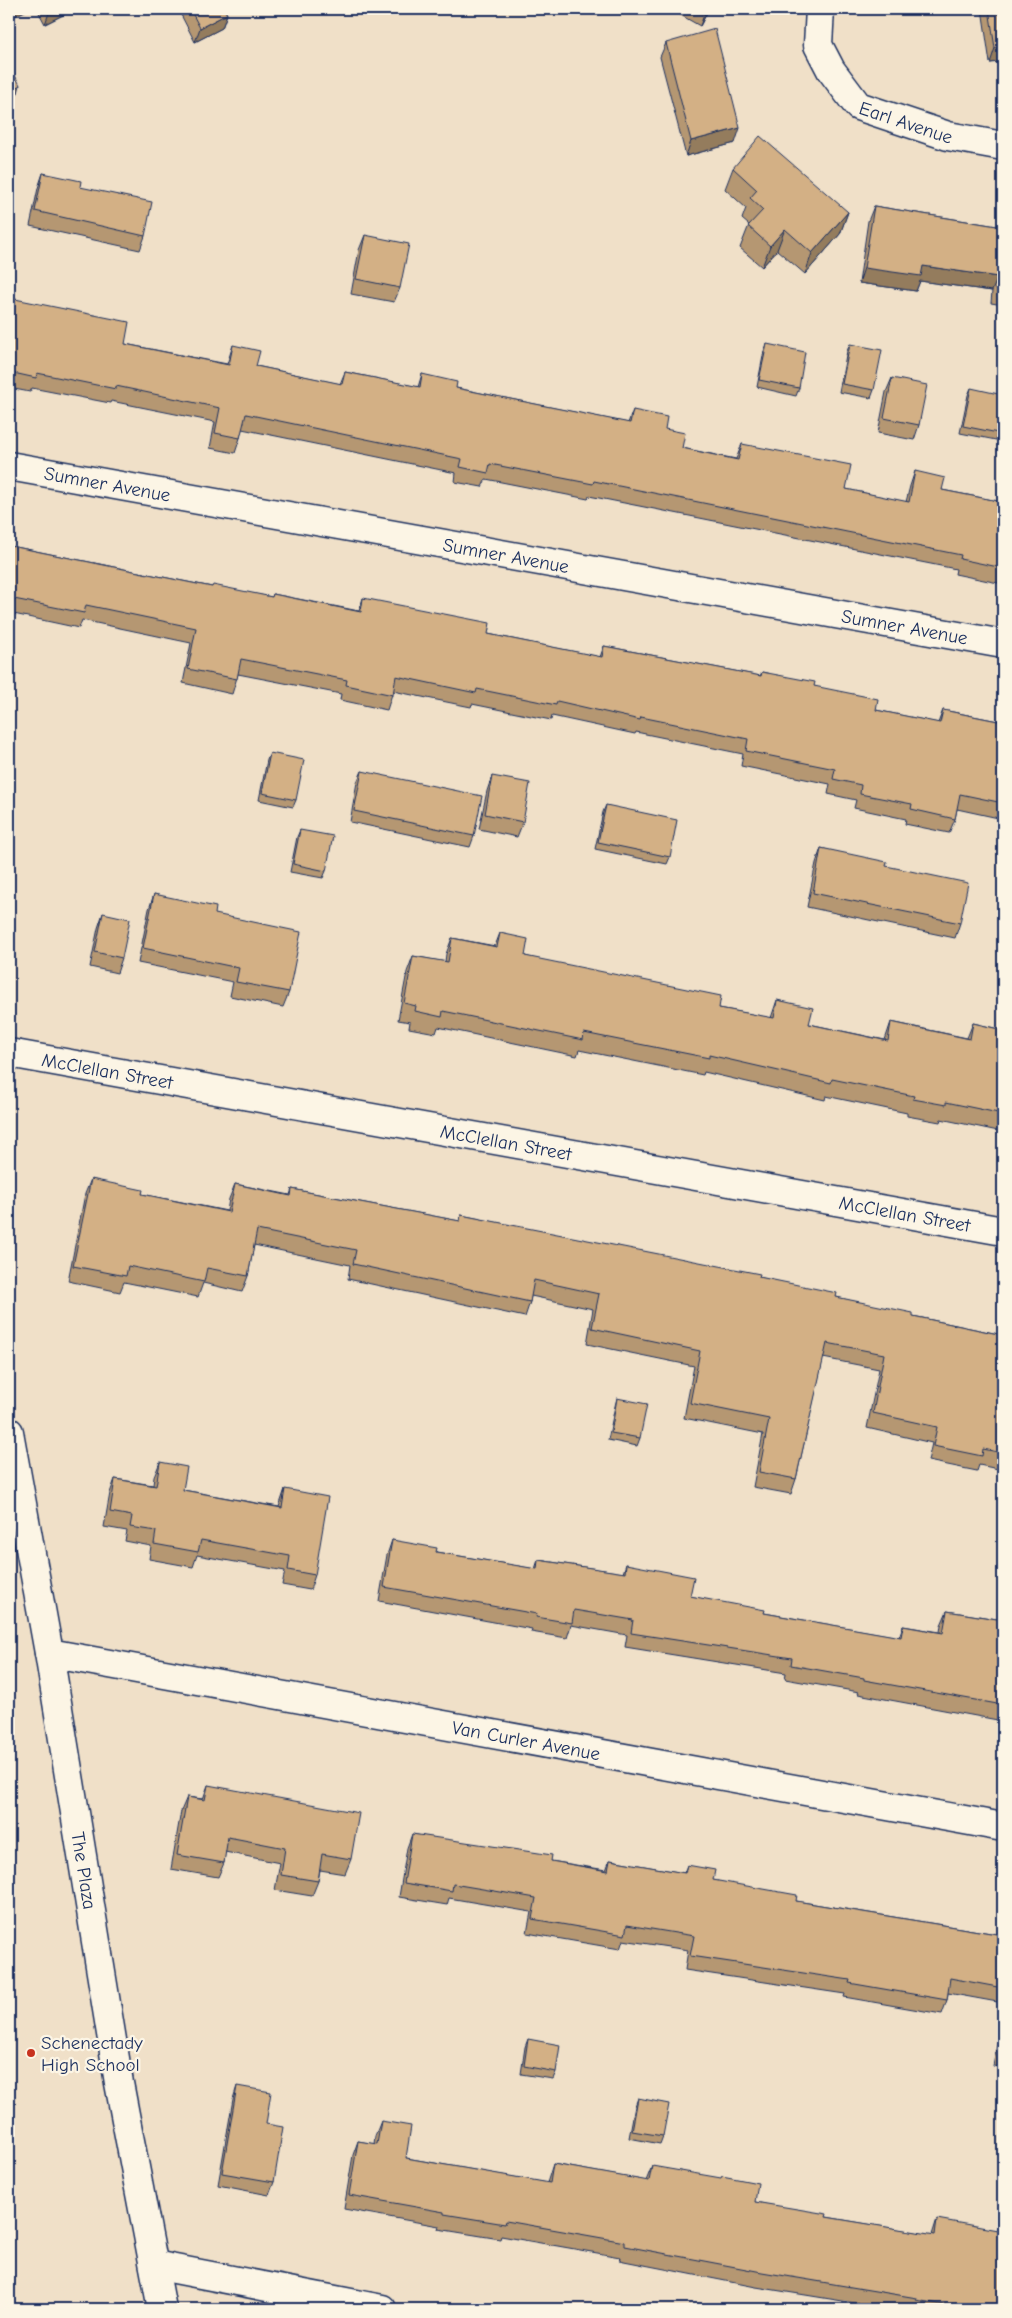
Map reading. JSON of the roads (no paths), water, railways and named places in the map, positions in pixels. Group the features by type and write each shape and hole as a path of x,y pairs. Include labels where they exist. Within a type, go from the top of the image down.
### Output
{"street":[{"name":"Earl Avenue","path":"820,9 818,46 831,70 858,106 948,136 1003,146"},
{"name":"Sumner Avenue","path":"9,466 1003,644"},
{"name":"McClellan Street","path":"9,1052 1003,1231"},
{"name":"The Plaza","path":"9,1432 49,1653 119,2082 162,2309"},
{"name":"Van Curler Avenue","path":"49,1653 1003,1827"},
{"path":"154,2266 382,2309"}],"place":[{"name":"Schenectady High School","path":"31,2053"}]}
